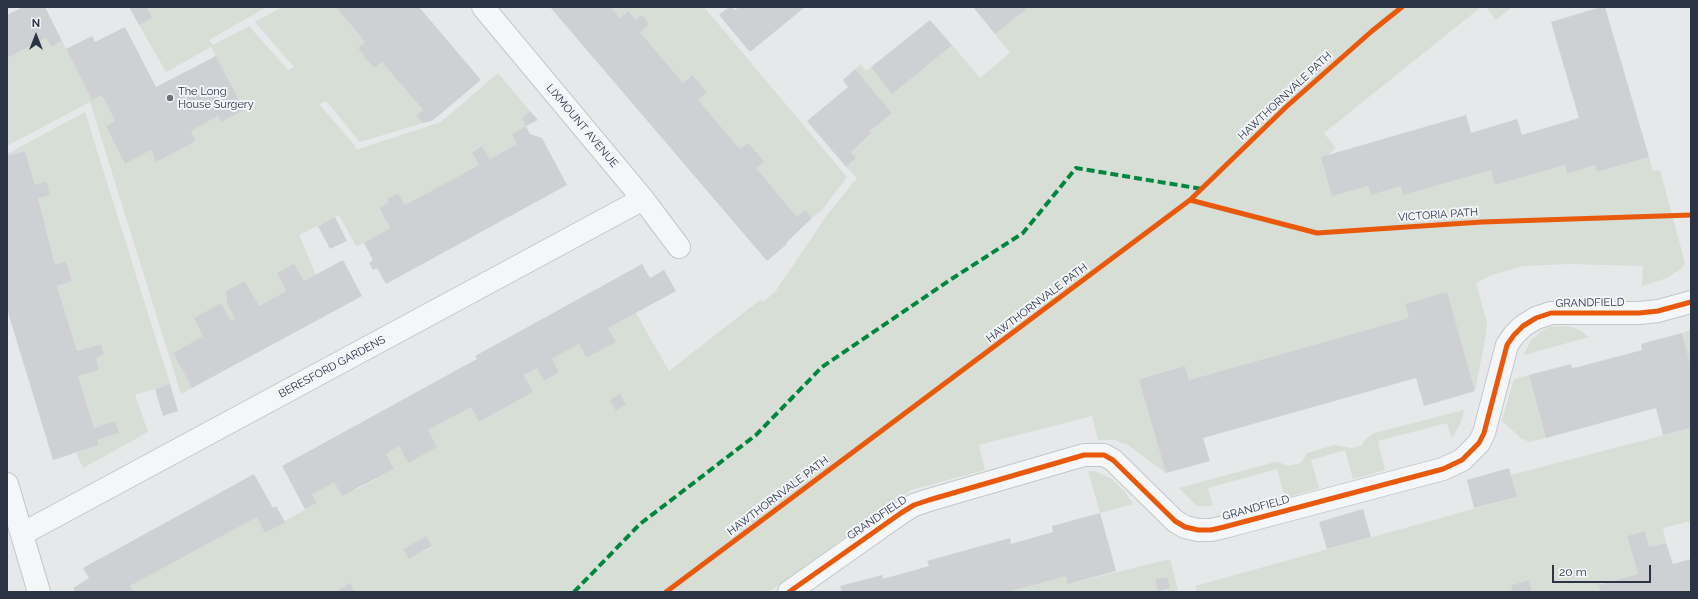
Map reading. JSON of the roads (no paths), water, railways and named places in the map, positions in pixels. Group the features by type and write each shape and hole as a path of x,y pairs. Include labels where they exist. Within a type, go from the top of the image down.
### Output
{"street":[{"name":"LIXMOUNT AVENUE","path":"484,7 643,199 679,247"},
{"name":"BERESFORD GARDENS","path":"22,534 643,199"},
{"name":"GRANDFIELD","path":"789,592 914,505 1084,455 1104,455 1113,460 1175,521 1185,527 1198,530 1211,530 1224,527 1443,469 1462,460 1479,443 1484,433 1508,345 1514,335 1523,326 1536,318 1551,313 1639,313 1658,311 1691,302"},
{"path":"7,484 39,592"}],"place":[{"name":"The Long House Surgery","path":"170,98"}]}
